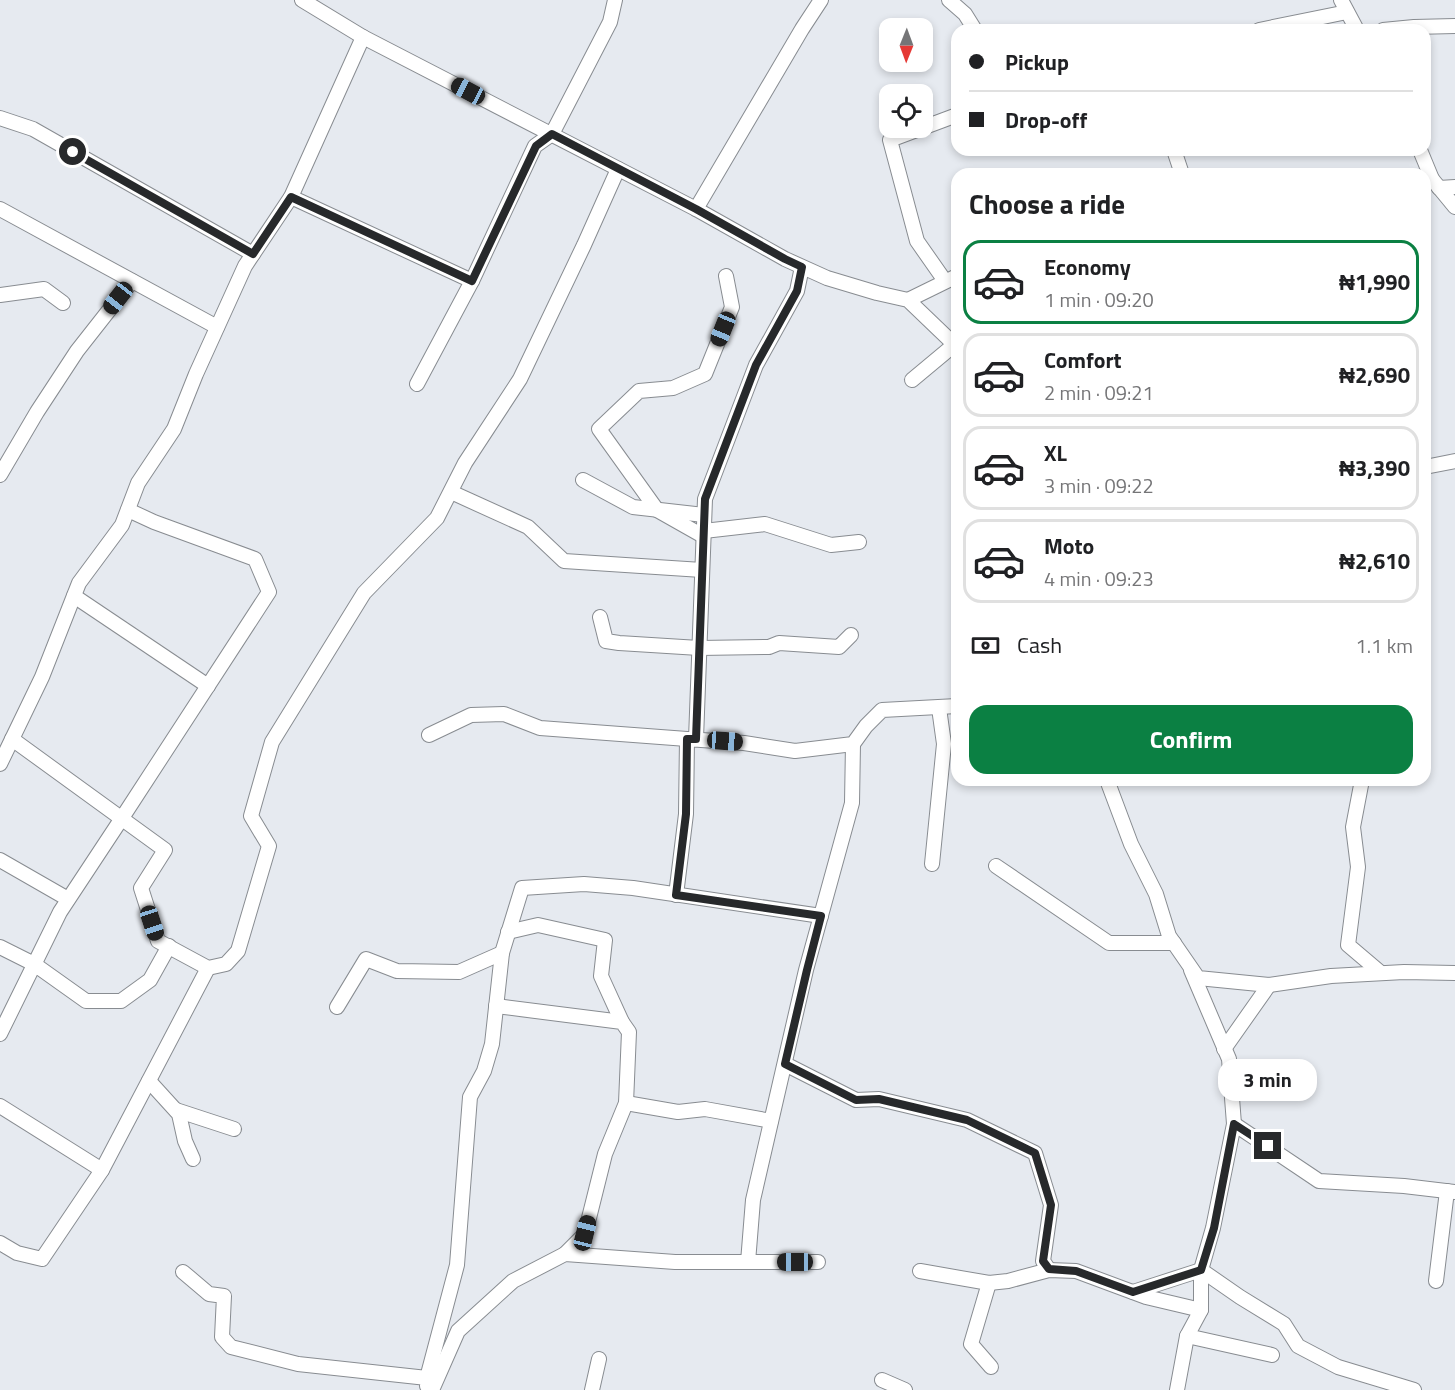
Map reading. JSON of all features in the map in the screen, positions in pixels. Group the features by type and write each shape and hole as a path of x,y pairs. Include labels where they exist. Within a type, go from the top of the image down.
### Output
{"street":[{"path":"302,0 363,37 696,209 785,259 827,278 908,300 951,341"},
{"path":"417,384 472,281 536,146 552,134 610,22 615,0"},
{"path":"696,209 821,0"},
{"path":"949,0 965,14 971,24"},
{"path":"1280,24 1344,6 1354,24"},
{"path":"1431,27 1455,26"},
{"path":"0,764 42,677 80,583 122,525 138,483 174,429 195,374 245,266 291,197 363,37"},
{"path":"908,300 951,279 918,241 890,141 951,117"},
{"path":"0,118 33,129 253,254"},
{"path":"12,739 165,850 141,888 158,941 208,968 226,964 238,951 269,846 252,816 272,742 364,594 437,518 465,463 520,379 618,169"},
{"path":"1432,182 1455,187"},
{"path":"1432,182 1455,207"},
{"path":"291,197 472,281"},
{"path":"0,209 217,327"},
{"path":"676,895 686,814 699,648 705,499 756,365 797,291 802,267"},
{"path":"726,276 732,307 705,374 673,388 639,391 599,429 657,510 703,534 765,524 831,544 858,542"},
{"path":"0,476 37,412 77,351 132,281"},
{"path":"0,296 44,289 63,303"},
{"path":"912,380 951,350"},
{"path":"1431,467 1455,461"},
{"path":"583,480 633,507 704,515"},
{"path":"451,492 528,527 564,561 702,570"},
{"path":"0,1034 60,912 269,592 255,559 154,522 128,510"},
{"path":"74,596 208,686"},
{"path":"600,617 606,641 618,644 699,648 769,647 779,643 839,647 851,635"},
{"path":"748,1262 753,1200 807,970 852,803 853,744 882,710 951,707"},
{"path":"932,864 944,744 939,708"},
{"path":"429,735 471,715 504,714 540,728 744,742 795,750 853,744"},
{"path":"1109,786 1131,844 1156,894 1169,936 1198,978 1269,985 1331,976 1404,972 1455,973"},
{"path":"1361,786 1353,827 1358,867 1348,945 1381,973"},
{"path":"0,860 68,899"},
{"path":"996,866 1109,943 1174,943"},
{"path":"429,1386 457,1265 470,1097 484,1071 492,1044 502,953 522,888 584,885 633,888 821,916"},
{"path":"429,1386 458,1330 513,1281 565,1254 585,1233 605,1154 626,1103 629,1032 601,976 605,940 538,925 508,932"},
{"path":"0,947 34,964 86,1000 121,1001 150,980 169,946"},
{"path":"337,1007 366,959 397,971 459,972 502,953"},
{"path":"1177,1390 1187,1336 1201,1310 1201,1270 1214,1228 1234,1124 1229,1059 1187,961"},
{"path":"0,1243 17,1253 42,1259 102,1170 208,968"},
{"path":"1224,1049 1269,985"},
{"path":"496,1006 622,1022"},
{"path":"785,1064 856,1100 879,1099 967,1120 1035,1153 1051,1205 1043,1261 1049,1269"},
{"path":"148,1081 179,1113 185,1141 193,1159"},
{"path":"626,1103 678,1113 705,1109 771,1121"},
{"path":"0,1106 102,1170"},
{"path":"176,1110 234,1129"},
{"path":"1234,1124 1319,1180 1451,1192 1436,1281"},
{"path":"565,1254 675,1262 818,1262"},
{"path":"920,1271 989,1283 1008,1281 1049,1269 1076,1271 1146,1297 1201,1310"},
{"path":"1133,1292 1201,1270"},
{"path":"1201,1270 1284,1324 1298,1346 1338,1367 1414,1390"},
{"path":"183,1272 209,1294 224,1296 222,1337 231,1347 298,1364 429,1386"},
{"path":"989,1283 971,1344 991,1367"},
{"path":"1187,1336 1272,1355"},
{"path":"592,1390 599,1359"},
{"path":"882,1380 905,1390"}],"route":[{"path":"73,152 253,254 291,197 472,281 536,146 552,134 802,267 797,291 756,365 705,499 696,739 687,739 686,814 676,895 821,916 785,1064 856,1100 879,1099 967,1120 1035,1153 1051,1205 1043,1261 1049,1269 1076,1271 1133,1292 1201,1270 1214,1228 1234,1124 1268,1146"}]}
